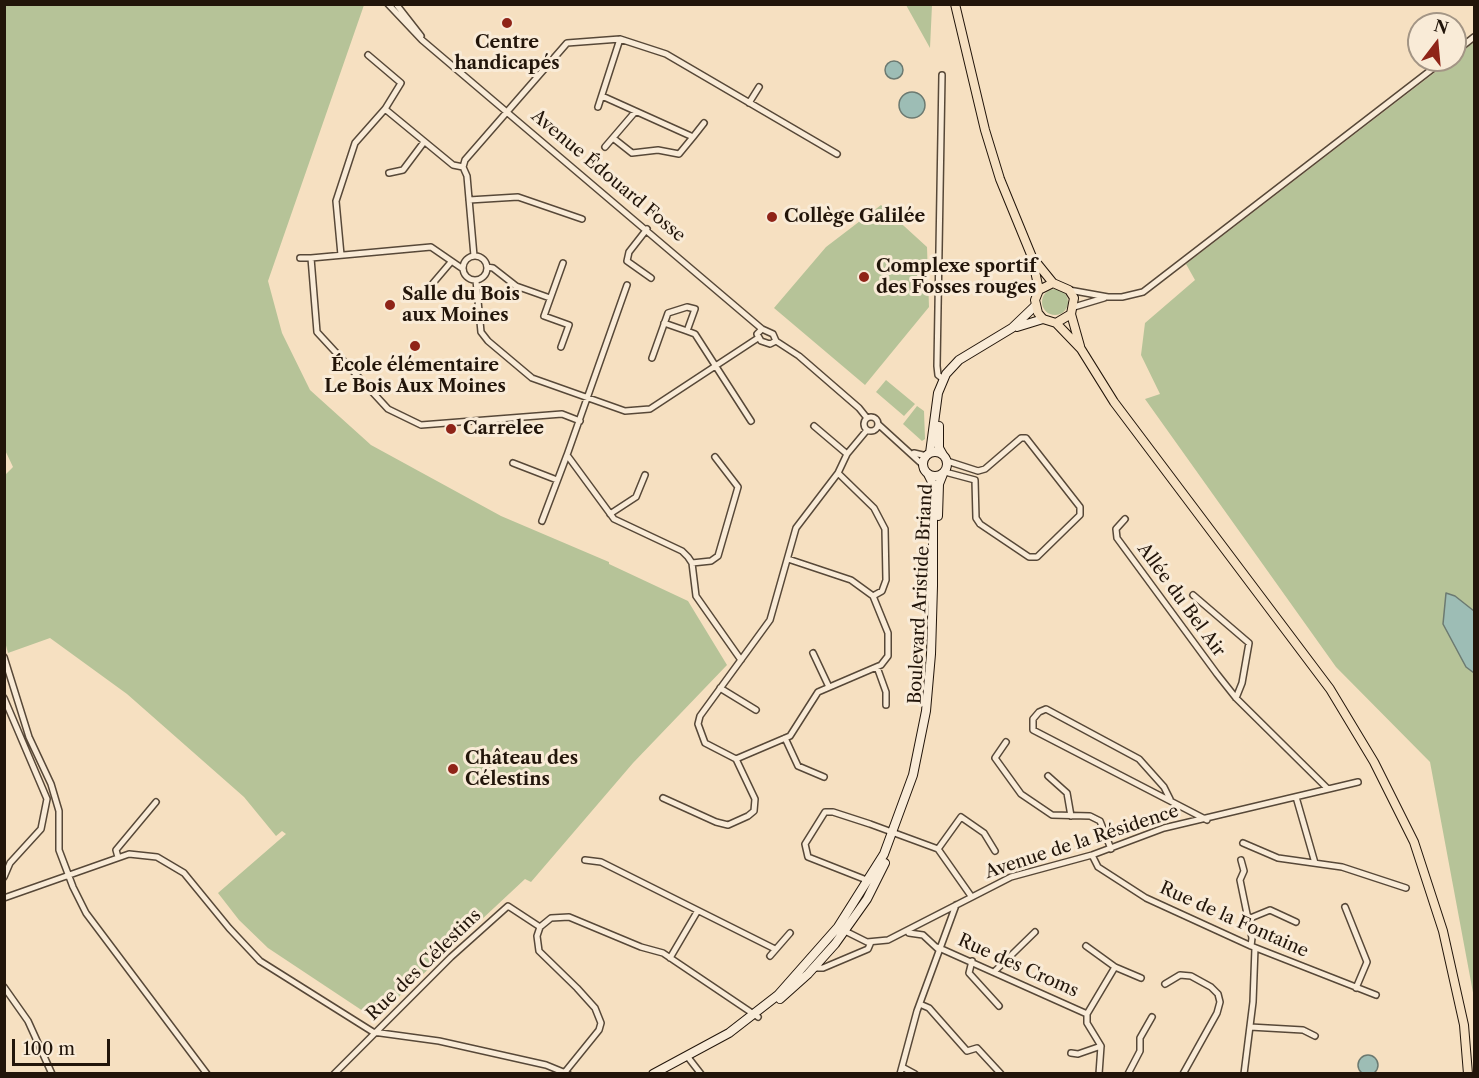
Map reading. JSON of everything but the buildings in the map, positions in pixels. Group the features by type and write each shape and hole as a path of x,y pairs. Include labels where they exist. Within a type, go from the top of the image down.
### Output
{"main road":[{"path":"937,397 939,448 945,458 944,473 935,476 928,474 923,465 928,454 937,397 943,379 959,360 1012,328 1035,306 1039,290 1032,256 1000,179 985,130 956,4"},
{"path":"1032,256 1053,283 1069,290 1075,301 1073,310 1081,349"},
{"path":"1039,290 1053,283"},
{"path":"1035,306 1043,319"},
{"path":"1056,323 1073,310"},
{"path":"1012,328 1043,319 1056,323 1081,349 1114,402 1330,689 1374,762 1414,842 1443,931 1464,1025 1468,1074"},
{"path":"928,454 945,458"},
{"name":"Boulevard Aristide Briand","path":"756,1016 867,899 896,834 918,769 930,709 936,644 939,484 944,473"},
{"name":"Boulevard Aristide Briand","path":"662,1074 756,1016 814,968 841,929 896,834 918,757 928,689 933,629 933,511 932,482 928,474"},
{"name":"Boulevard Aristide Briand","path":"653,1074 688,1058"}],"street":[{"name":"Avenue Édouard Fosse","path":"388,4 405,24 762,329 773,334 776,341"},
{"name":"Avenue Édouard Fosse","path":"396,4 433,48"},
{"path":"598,107 620,39"},
{"path":"474,256 469,200 463,167 465,160 567,43 620,39 666,54 837,154"},
{"path":"341,255 336,201 355,143 385,109 401,82 368,55"},
{"path":"1069,290 1108,297 1122,297 1143,292 1428,72"},
{"path":"942,75 937,366 938,375 943,379"},
{"path":"749,103 759,87"},
{"path":"602,96 693,137"},
{"path":"385,109 453,165 463,167"},
{"path":"605,147 635,112"},
{"path":"613,138 632,153 658,150 679,154 704,123"},
{"path":"389,173 403,170 424,142"},
{"path":"469,200 518,196 582,219"},
{"path":"647,229 629,252 627,261 651,278"},
{"path":"300,258 431,247 463,269 469,278 476,280 485,274 487,267"},
{"path":"463,269 465,262 474,256 481,258 487,267 493,268 516,286 550,298"},
{"path":"311,258 317,332 388,409 421,425 562,414 580,421"},
{"path":"428,289 451,262"},
{"path":"561,347 569,325 544,316 563,263"},
{"path":"476,280 483,337 532,378 625,411 645,410 758,338 759,331 762,329"},
{"path":"542,521 580,421 627,285"},
{"path":"1073,310 1108,297"},
{"path":"652,358 668,313 687,307 695,309 687,331"},
{"path":"664,323 696,334 752,420"},
{"path":"758,338 770,344 776,341 808,364 867,418"},
{"path":"878,424 873,431 867,430 863,424 867,418 873,417 923,465"},
{"path":"814,426 847,454"},
{"path":"663,798 716,822 728,825 754,811 755,799 736,759 705,743 698,724 700,716 770,620 796,528 838,473 847,454 867,430"},
{"path":"944,473 975,480 976,518 980,524 1029,557 1037,557 1081,512 1026,438 1021,438 985,469 978,471 945,458"},
{"path":"912,452 928,454"},
{"path":"567,455 614,519 682,551 692,563 696,596 741,660"},
{"path":"692,563 711,561 718,556 738,487 715,456"},
{"path":"513,463 557,480"},
{"path":"838,473 874,508 885,529 886,580 882,591 873,596"},
{"path":"610,514 636,497 645,475"},
{"name":"Allée du Bel Air","path":"1125,519 1116,529 1117,538 1236,698"},
{"path":"736,759 790,736 818,692 877,667 888,656 888,633 873,596 851,580 788,559"},
{"path":"1193,595 1250,643 1236,698 1329,789"},
{"path":"813,653 829,687"},
{"path":"4,657 29,737 51,784 59,811 59,850 86,913 204,1073"},
{"path":"877,667 886,692 886,705"},
{"path":"720,688 756,710"},
{"path":"4,698 47,799 41,829 10,863 4,877"},
{"path":"1170,800 1164,787 1139,759 1046,709 1039,712 1033,719 1033,730 1207,820"},
{"path":"785,738 798,766 824,777"},
{"path":"1006,742 995,758 1021,794 1052,815 1090,816 1100,821 1111,849"},
{"path":"1048,776 1067,793 1071,816"},
{"name":"Avenue de la Résidence","path":"934,917 971,896 1023,873 1111,849 1164,828 1207,820 1358,782"},
{"path":"1296,796 1315,863"},
{"path":"118,857 116,850 156,802"},
{"path":"869,881 808,857 805,844 825,812 833,812 938,849 971,896"},
{"path":"938,849 961,818 984,833 995,851"},
{"path":"1243,843 1278,858 1342,867 1406,888"},
{"path":"4,898 68,875 75,875 118,857 129,854 146,854 172,864 184,873 229,928 260,961 376,1032 439,1041 567,1073 599,1030 600,1016 577,988 542,956 537,944 540,927 551,918 569,917 670,958 756,1016"},
{"name":"Rue de la Fontaine","path":"1092,855 1098,867 1132,891 1253,947 1376,995"},
{"path":"1241,860 1244,871 1240,880 1253,947 1250,1027 1244,1074"},
{"path":"585,861 601,862 775,949"},
{"path":"915,1074 912,1070 901,1070 947,926 958,904"},
{"name":"Rue des Célestins","path":"334,1074 451,957 508,906 540,927"},
{"path":"1346,907 1367,962 1356,988"},
{"path":"1248,919 1270,910 1296,922"},
{"path":"670,958 697,912"},
{"path":"841,929 871,942 888,940 934,917 944,917 947,926"},
{"path":"928,921 926,930 930,940 939,950"},
{"path":"995,971 1035,932"},
{"path":"770,956 790,933"},
{"path":"905,933 917,933 939,942 943,938"},
{"path":"814,968 823,968 868,949 871,942"},
{"path":"1086,946 1115,967 1141,978"},
{"name":"Rue des Croms","path":"939,950 972,961 1087,1014"},
{"path":"972,961 969,973 999,1006"},
{"path":"1099,1074 1101,1046 1087,1023 1087,1014 1115,967"},
{"path":"1165,984 1180,975 1191,976 1211,987 1218,994 1220,1002 1217,1013 1183,1074"},
{"path":"4,987 28,1021 52,1074"},
{"path":"922,1005 929,1008 967,1051 977,1048 1001,1074"},
{"path":"1128,1074 1140,1051 1140,1038 1152,1017"},
{"path":"1250,1027 1303,1030 1315,1036"},
{"path":"1071,1053 1078,1054 1101,1046"},
{"path":"688,1058 701,1074"}],"green space":[{"name":"Château des Célestins","path":"4,5 364,5 268,281 282,333 310,390 371,445 501,516 609,562 688,601 727,665 633,763 531,882 525,879 375,1019 268,948 239,920 218,893 286,834 282,831 276,836 244,797 127,694 50,638 8,653 4,638 4,476 13,467 4,448"},
{"path":"906,5 932,5 930,48"},
{"path":"1474,42 1474,998 1430,762 1336,667 1145,399 1160,394 1141,355 1145,323 1195,280 1186,264 1435,72 1467,72 1467,48"},
{"name":"Complexe sportif des Fosses rouges","path":"881,205 927,247 929,307 865,385 774,308 826,247"},
{"path":"1055,289 1064,293 1068,302 1064,311 1055,315 1046,311 1042,302 1046,293"},
{"path":"886,380 915,404 904,416 876,392"},
{"path":"917,406 924,411 925,439 922,441 903,424"}],"water":[{"path":"894,61 902,66 903,70 898,78 894,79 886,74 885,70 890,62"},
{"path":"912,92 921,96 925,105 921,114 912,118 903,114 899,105 903,96"},
{"path":"1446,593 1455,596 1474,611 1474,673 1466,667 1443,624"},
{"path":"1368,1055 1375,1058 1378,1065 1375,1072 1368,1075 1361,1072 1358,1065 1361,1058"}],"place":[{"name":"Centre handicapés","path":"507,23"},
{"name":"Collège Galilée","path":"772,217"},
{"name":"Complexe sportif des Fosses rouges","path":"864,277"},
{"name":"Salle du Bois aux Moines","path":"390,305"},
{"name":"École élémentaire Le Bois Aux Moines","path":"415,346"},
{"name":"Carrelee","path":"451,429"},
{"name":"Château des Célestins","path":"453,769"}]}
